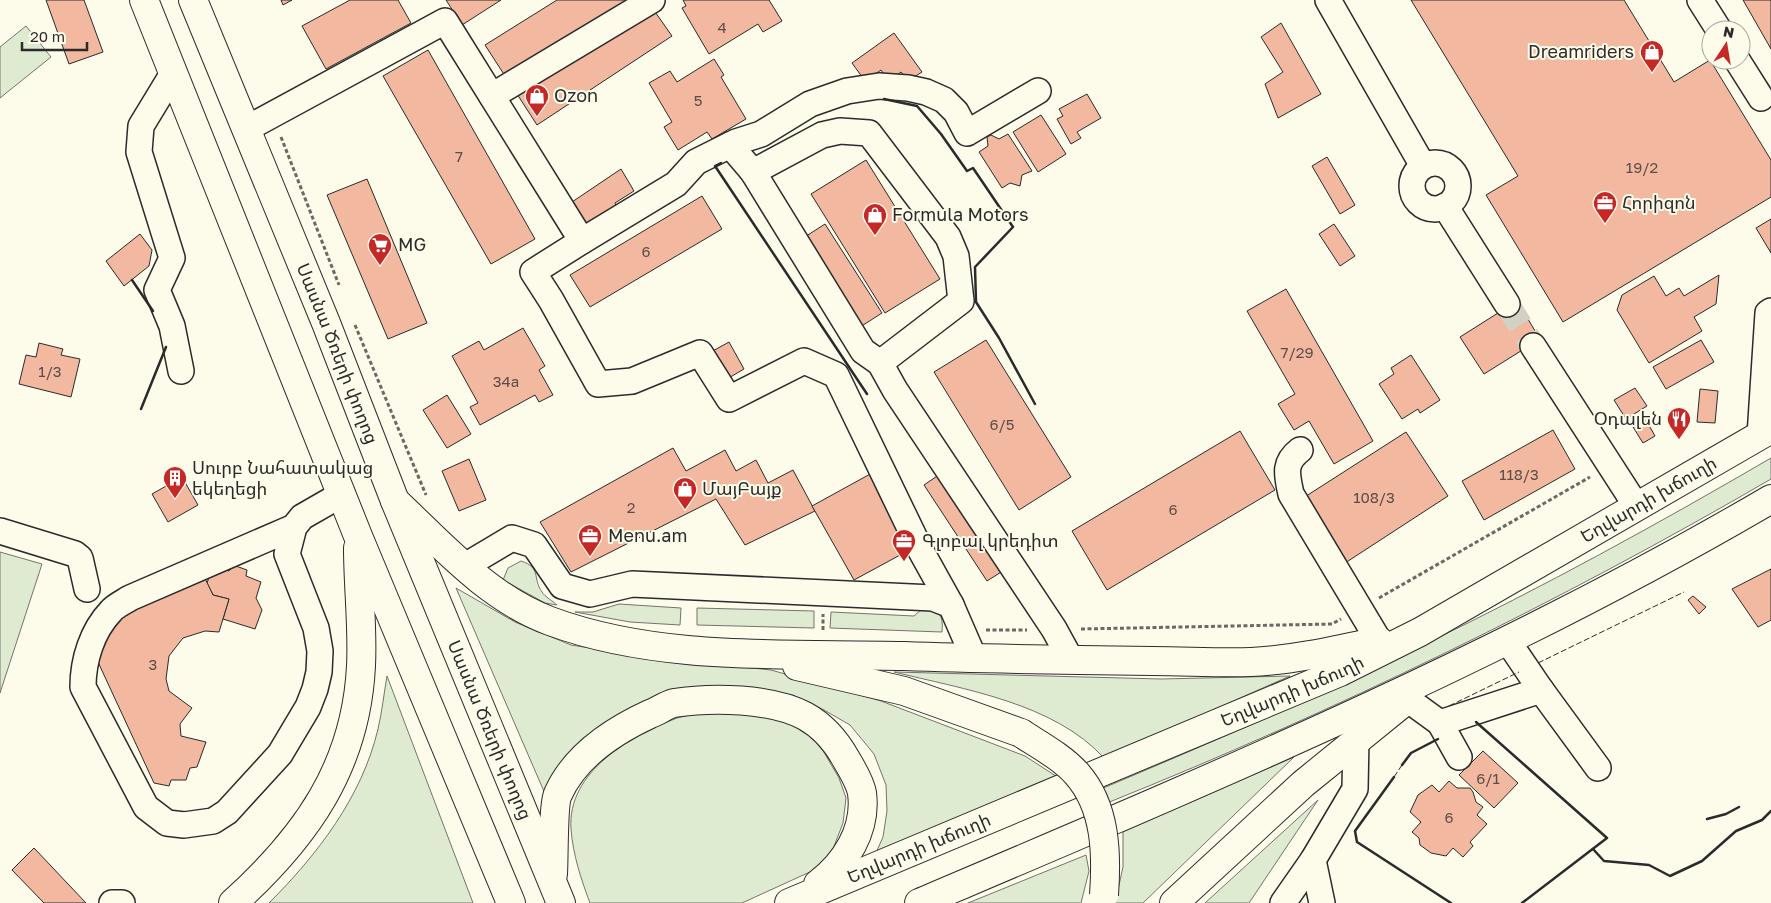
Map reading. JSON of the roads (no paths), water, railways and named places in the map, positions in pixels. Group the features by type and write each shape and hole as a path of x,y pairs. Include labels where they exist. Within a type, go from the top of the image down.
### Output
{"main road":[{"path":"144,0 172,75 358,536 511,903"},
{"name":"Սասնա Ծռերի փողոց","path":"194,0 326,323 395,501 557,892"},
{"name":"Եղվարդի խճուղի","path":"794,901 1340,672 1420,632 1637,508 1765,432"},
{"path":"395,501 483,583 516,606 549,621 604,637 660,646 724,652 1252,662 1320,654 1420,632"},
{"path":"919,903 1146,807 1443,673 1700,540 1770,501"},
{"path":"234,903 303,831 323,799 340,764 357,711 361,664 358,536"},
{"path":"724,652 848,677 904,691 1021,733 1055,756 1077,774 1090,796 1099,817 1106,846 1103,899"},
{"path":"1174,903 1303,784 1356,739 1443,673"},
{"path":"557,892 557,795 582,758 624,726 673,704 731,700 785,708 805,716 823,728 839,746 862,792 862,817 857,836 844,858 832,873 794,901"}],"street":[{"path":"492,96 652,0"},
{"path":"1328,0 1423,166 1414,174 1412,181 1414,196 1426,207 1433,209 1445,206 1507,304"},
{"path":"1700,0 1712,20"},
{"path":"246,129 445,21 582,241"},
{"path":"1743,70 1761,98"},
{"path":"172,75 141,126 139,152 172,258 157,290 172,326 181,371"},
{"path":"974,658 951,606 921,551 836,375 804,361 729,399 700,353 632,381 598,384 551,300 533,272 676,184 696,162 730,145 761,134 810,104 826,97 863,87 908,88 926,92 944,100 956,112 967,133 1038,90"},
{"path":"753,172 822,135 840,131 869,133 948,237 956,256 960,301 880,363"},
{"path":"730,145 753,172 863,351 880,363 895,390 1054,629 1071,660"},
{"path":"1765,432 1768,314 1771,311"},
{"path":"1533,346 1637,508"},
{"path":"1300,450 1290,457 1287,473 1291,494 1379,641"},
{"path":"294,527 130,598 112,610 92,642 83,670 83,686 146,807 168,823 197,825 213,821 227,812 280,754 308,708 319,672 320,651 316,628 287,554 294,527 302,517 342,494"},
{"path":"0,530 75,554 80,558 87,589"},
{"path":"466,566 512,538 534,545 562,586 590,594 632,584 917,596 933,598 951,606"},
{"path":"1508,640 1541,690 1598,768"},
{"path":"1440,723 1541,690"},
{"path":"1407,699 1440,723 1459,757"},
{"path":"1283,903 1313,860 1355,790 1356,739"},
{"path":"1313,860 1322,903"},
{"path":"112,903 122,903"}],"tunnel":[{"path":"1507,304 1533,346"}],"place":[{"name":"Dreamriders","path":"1652,73"},
{"name":"Ozon","path":"537,117"},
{"name":"Հորիզոն","path":"1605,224"},
{"name":"Formula Motors","path":"875,236"},
{"name":"MG","path":"380,266"},
{"name":"Օդալեն","path":"1679,440"},
{"name":"Սուրբ Նահատակաց եկեղեցի","path":"175,499"},
{"name":"ՄայԲայք","path":"685,510"},
{"name":"Menu.am","path":"590,557"},
{"name":"Գլոբալ կրեդիտ","path":"904,562"}]}
